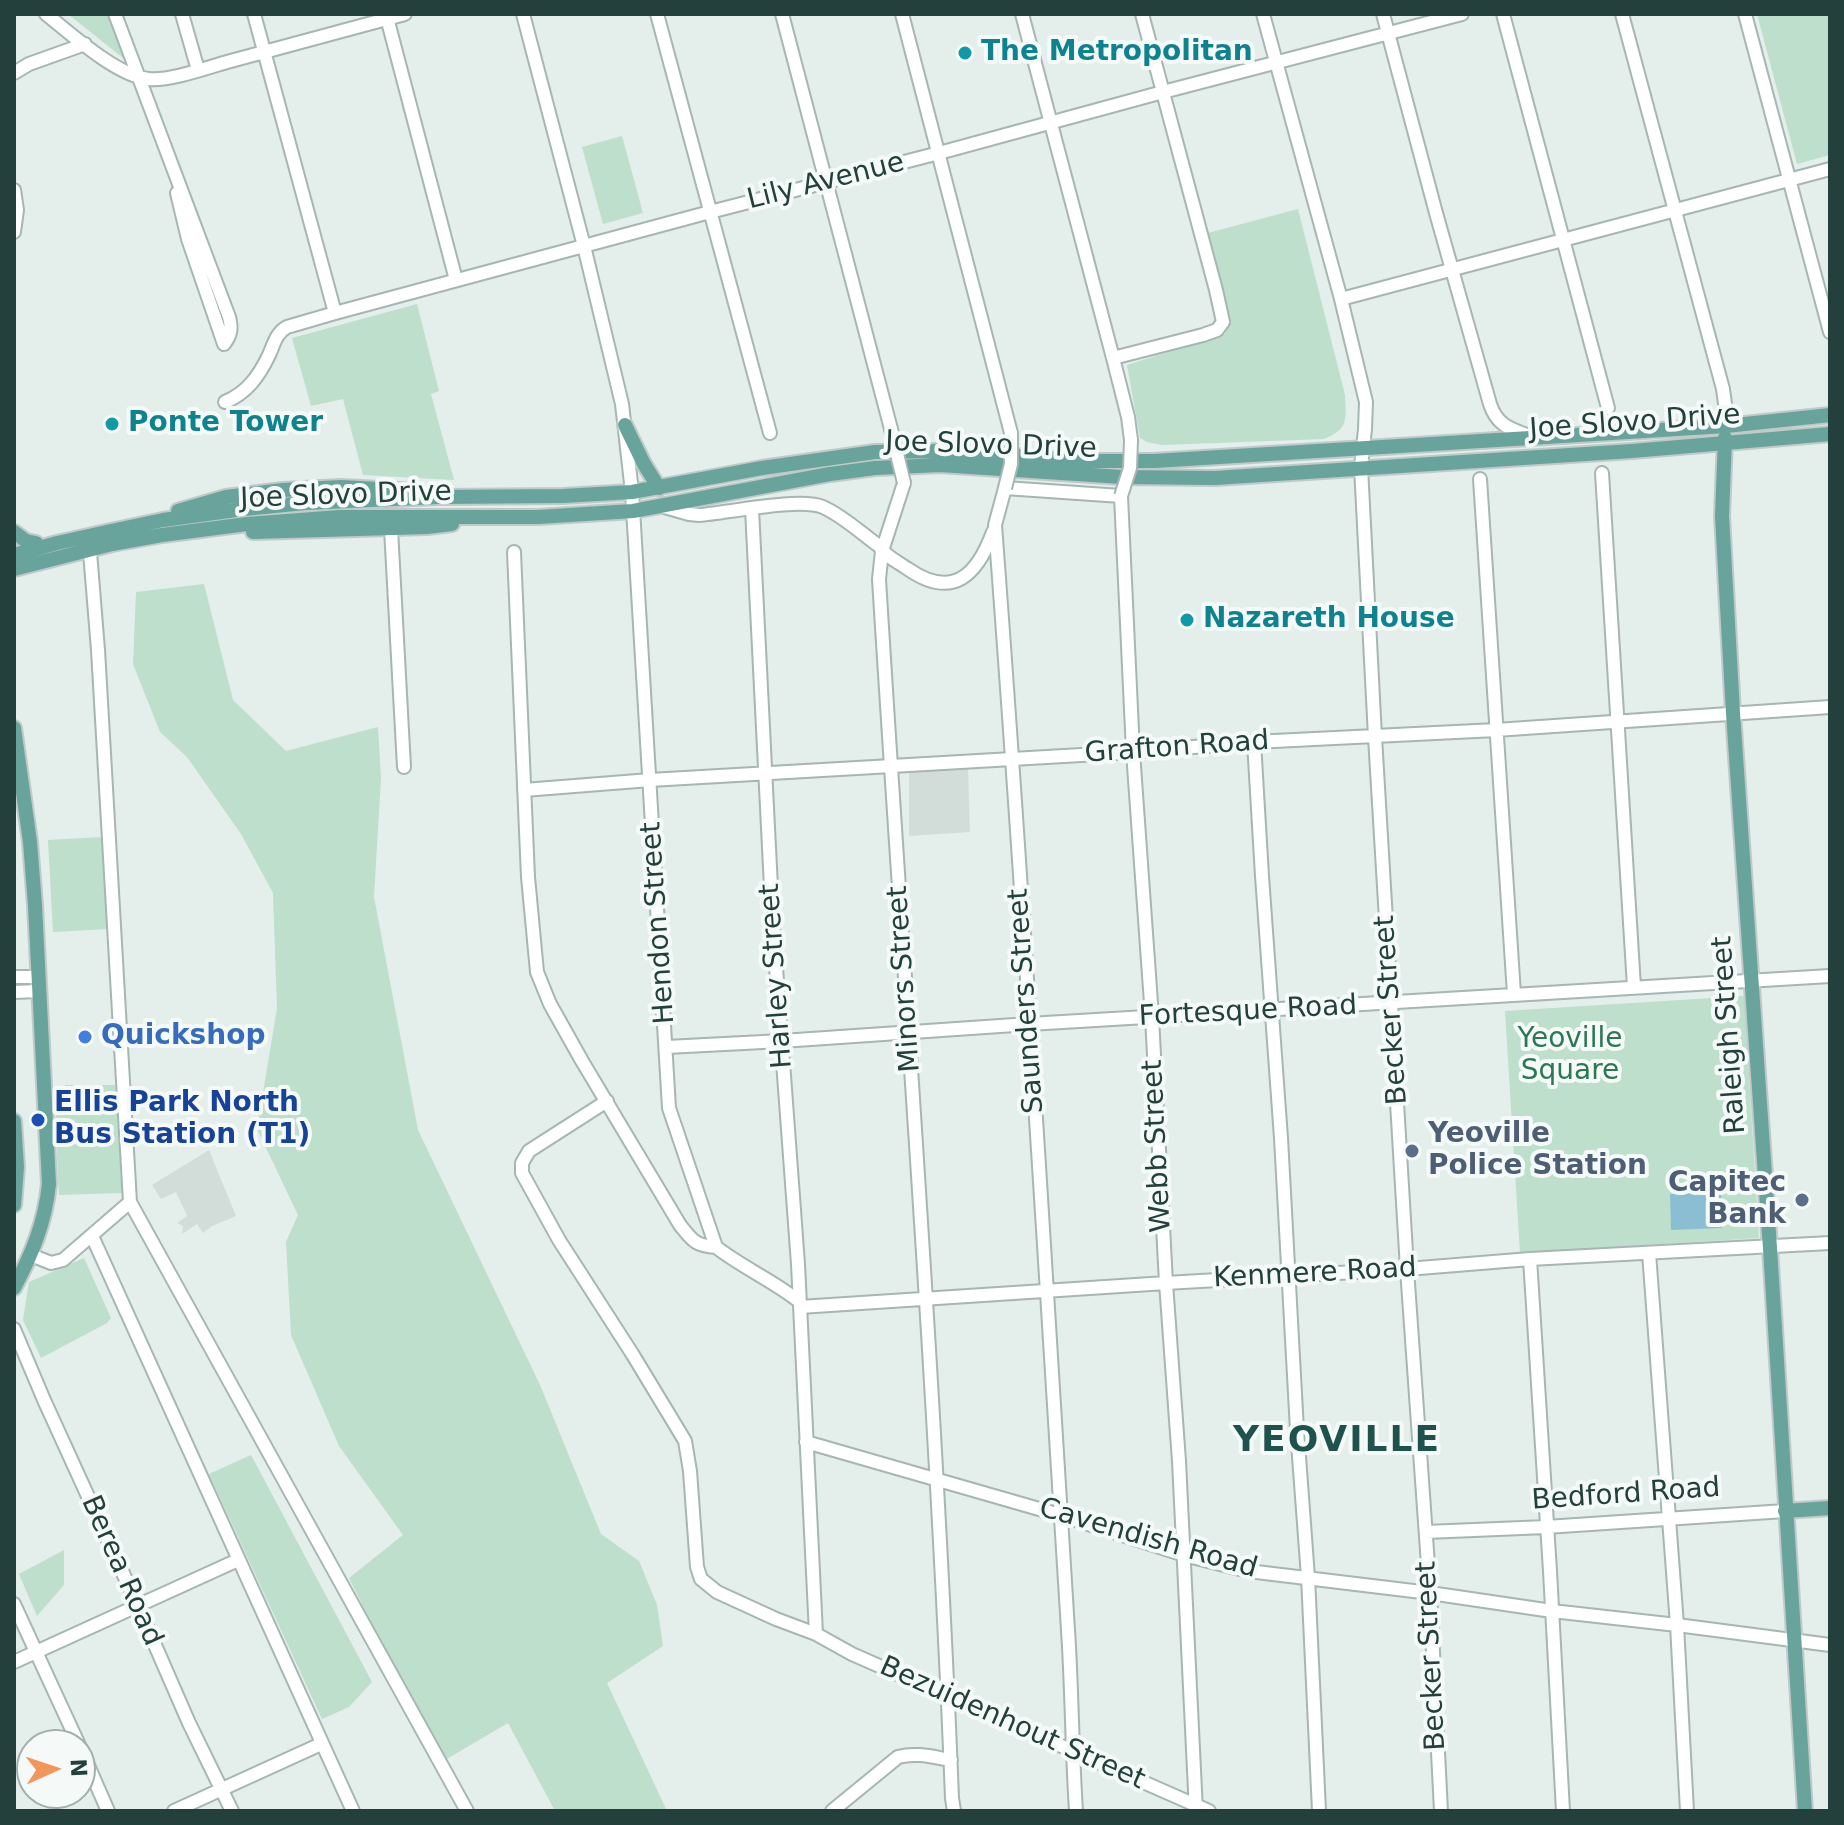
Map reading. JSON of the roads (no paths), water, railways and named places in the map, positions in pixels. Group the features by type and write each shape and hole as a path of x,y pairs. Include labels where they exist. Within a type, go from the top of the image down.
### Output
{"main road":[{"name":"Joe Slovo Drive","path":"14,552 163,520 280,505 632,492 817,459 899,451 1129,462 1726,426 1830,415"},
{"path":"625,425 659,488"},
{"name":"Raleigh Street","path":"1726,426 1722,516 1733,713 1753,981 1805,1811"},
{"name":"Joe Slovo Drive","path":"14,570 112,544 276,521 340,517 390,522 633,511 830,474 916,465 1159,479 1273,475 1632,451 1830,434"},
{"path":"14,552 36,543 247,493 352,487 411,490 438,497"},
{"path":"14,570 159,538 390,522"},
{"path":"14,532 26,541 36,543"},
{"path":"14,728 30,842 49,1184 44,1220 14,1288"},
{"path":"14,1121 17,1167 14,1205"},
{"name":"Bedford Road","path":"1785,1511 1830,1508"}],"street":[{"path":"46,14 102,58 149,79 198,70 387,16 405,14"},
{"path":"115,14 173,166 229,317 231,330 224,344 188,239 173,166"},
{"path":"182,14 198,70"},
{"path":"254,14 335,313"},
{"name":"Hendon Street","path":"523,14 622,404 632,492 669,1108 716,1247"},
{"path":"657,14 770,433"},
{"path":"782,14 826,182"},
{"name":"Saunders Street","path":"902,14 1011,433 1011,464 993,531 1013,759 1068,1633 1076,1811"},
{"name":"Webb Street","path":"1022,14 1113,358 1131,440 1130,468 1121,496 1133,752 1152,1017 1196,1808"},
{"path":"1113,358 1203,335 1217,330 1223,320 1142,14"},
{"name":"Becker Street","path":"1263,14 1366,402 1361,467 1375,737 1441,1811"},
{"path":"1383,14 1493,415 1504,425 1533,437"},
{"name":"Lily Avenue","path":"225,402 237,397 252,382 282,330 335,313 1462,14"},
{"path":"1503,14 1608,408"},
{"path":"1622,14 1723,389 1726,426"},
{"path":"1745,14 1830,332"},
{"path":"387,16 456,280"},
{"path":"14,73 29,64 85,44"},
{"path":"1341,299 1830,169"},
{"name":"Minors Street","path":"826,182 904,483 882,548 879,579 926,1299 954,1811"},
{"path":"14,190 17,210 14,232"},
{"path":"1602,473 1634,987"},
{"path":"1480,479 1514,994"},
{"path":"1005,488 1121,496"},
{"path":"660,506 699,515 797,504 820,506 882,548 930,573 947,576 963,568 993,531"},
{"name":"Harley Street","path":"752,509 800,1305 816,1634"},
{"path":"390,522 404,767"},
{"path":"90,552 130,1202 467,1811"},
{"path":"514,552 528,877 537,972 550,1004 680,1225 694,1241 716,1247 789,1294 800,1305"},
{"name":"Grafton Road","path":"524,790 1830,707"},
{"path":"1254,742 1308,1577 1319,1811"},
{"name":"Fortesque Road","path":"667,1047 1830,976"},
{"path":"14,977 39,984"},
{"path":"14,992 39,984"},
{"name":"Bezuidenhout Street","path":"607,1101 529,1151 522,1163 522,1173 559,1240 685,1441 697,1567 701,1579 735,1601 816,1634 852,1654 1196,1808 1209,1811"},
{"path":"31,1255 55,1263 63,1260 130,1202"},
{"path":"92,1236 353,1811"},
{"name":"Kenmere Road","path":"800,1305 1830,1243"},
{"path":"1649,1253 1677,1625 1687,1811"},
{"path":"1530,1259 1563,1811"},
{"name":"Berea Road","path":"14,1329 189,1723 232,1811"},
{"name":"Cavendish Road","path":"806,1442 1060,1515 1184,1555 1248,1571 1830,1645"},
{"name":"Bedford Road","path":"1426,1532 1785,1511"},
{"path":"14,1662 238,1560"},
{"path":"14,1604 72,1729"},
{"path":"174,1811 321,1744"},
{"path":"832,1811 898,1757 908,1754 951,1760"},
{"path":"96,1783 108,1811"}],"water":[{"path":"1721,1192 1722,1228 1671,1230 1670,1194"}],"place":[{"name":"The Metropolitan","path":"965,53"},
{"name":"Ponte Tower","path":"112,424"},
{"name":"Nazareth House","path":"1187,620"},
{"name":"Quickshop","path":"85,1037"},
{"name":"Ellis Park North Bus Station (T1)","path":"38,1120"},
{"name":"Yeoville Police Station","path":"1412,1151"},
{"name":"Capitec Bank","path":"1802,1200"}],"district":[{"name":"YEOVILLE","path":"1337,1442"}],"park label":[{"name":"Yeoville Square","path":"1570,1056"}]}
